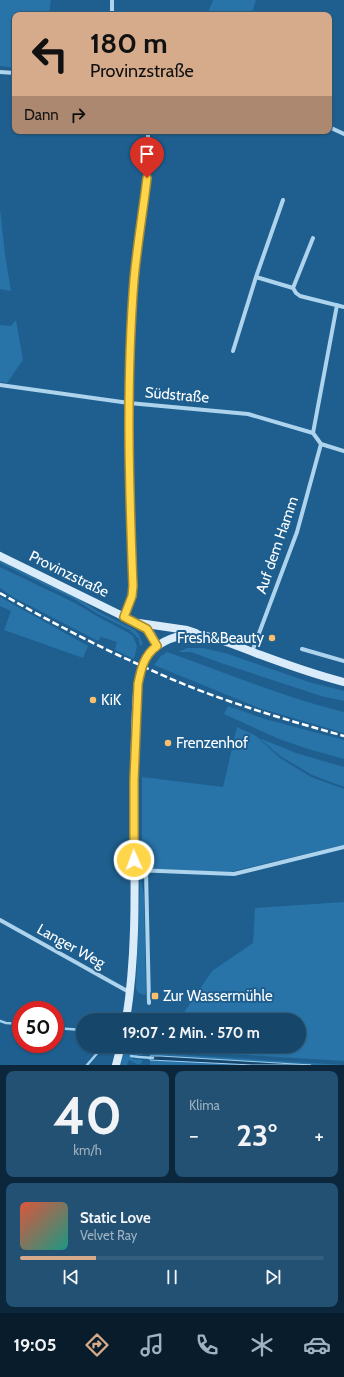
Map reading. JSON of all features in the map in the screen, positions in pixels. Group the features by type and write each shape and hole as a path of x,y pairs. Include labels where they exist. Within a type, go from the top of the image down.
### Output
{"main road":[{"name":"Provinzstraße","path":"0,556 144,627 149,631 157,646"},
{"path":"135,622 187,630 306,671 344,682"},
{"path":"127,1013 130,992 134,930 134,791 138,684 141,670 146,658 157,646 188,635 203,636"},
{"path":"116,1065 119,1053"}],"street":[{"path":"112,0 112,12"},
{"path":"0,72 12,73"},
{"path":"332,128 344,134"},
{"path":"124,617 132,596 133,586 129,403 136,256 148,173 148,134"},
{"path":"233,351 256,277 283,200"},
{"path":"293,288 313,238"},
{"path":"256,277 293,288 300,296 344,307"},
{"path":"337,305 313,433 321,444 344,451"},
{"name":"Südstraße","path":"0,385 129,403 240,413 256,416 313,433"},
{"name":"Auf dem Hamm","path":"252,652 296,532 321,444"},
{"path":"302,649 344,661"},
{"path":"135,870 234,874 344,847"},
{"path":"146,871 149,1004"},
{"name":"Langer Weg","path":"0,920 130,992"}],"shaded area":[{"path":"0,0 51,0 49,12 12,12 12,68 0,66"},
{"path":"213,0 256,0 252,12 208,12"},
{"path":"0,209 5,254 11,291 0,289"},
{"path":"16,320 23,360 7,383 0,382 0,325 11,326"},
{"path":"0,561 79,599 99,612 135,630 143,644 140,646 139,639 130,630 98,614 74,599 0,563"},
{"path":"0,567 75,603 133,636 137,646 134,659 115,650 117,642 101,637 98,641 13,597 0,588"},
{"path":"0,597 88,646 83,658 4,630 11,611 0,606"},
{"path":"187,648 203,648 228,654 309,682 344,691 344,701 321,696 191,652 178,652"},
{"path":"167,652 277,692 344,712 344,733 259,708 154,665 161,656"},
{"path":"228,706 265,719 344,740 344,759 279,739 224,714"},
{"path":"237,727 256,736 280,758 311,777 344,789 344,845 230,872 151,869 142,857 142,777 223,787"},
{"path":"259,738 296,753 344,767 344,787 312,775 280,756"},
{"path":"140,881 144,895 145,995 138,992 136,986"},
{"path":"344,902 344,1061 214,1053 306,1053 306,1013 184,1013 212,971 253,943 255,908"},
{"path":"124,1053 142,1053 142,1056 132,1054 131,1056 133,1059 142,1060 139,1065 129,1060 127,1065 121,1065"},
{"path":"150,1053 344,1065 311,1065 150,1056"},
{"path":"150,1056 311,1065 252,1065 150,1060"},
{"path":"150,1060 252,1065 150,1065"}],"waterway":[{"path":"0,1021 12,1023"},
{"path":"64,1029 76,1030"},
{"path":"87,1065 97,1053"},
{"path":"131,1056 153,1058"}],"railway":[{"path":"0,593 88,640 176,681 251,709 344,736"}],"place":[{"name":"Fresh&Beauty","path":"272,638"},
{"name":"KiK","path":"93,700"},
{"name":"Frenzenhof","path":"168,743"},
{"name":"Zur Wassermühle","path":"155,996"}],"route":[{"path":"134,860 134,780 138,684 142,666 150,652 157,646 147,629 124,617 132,596 133,586 129,448 133,294 136,256 147,178"}]}
